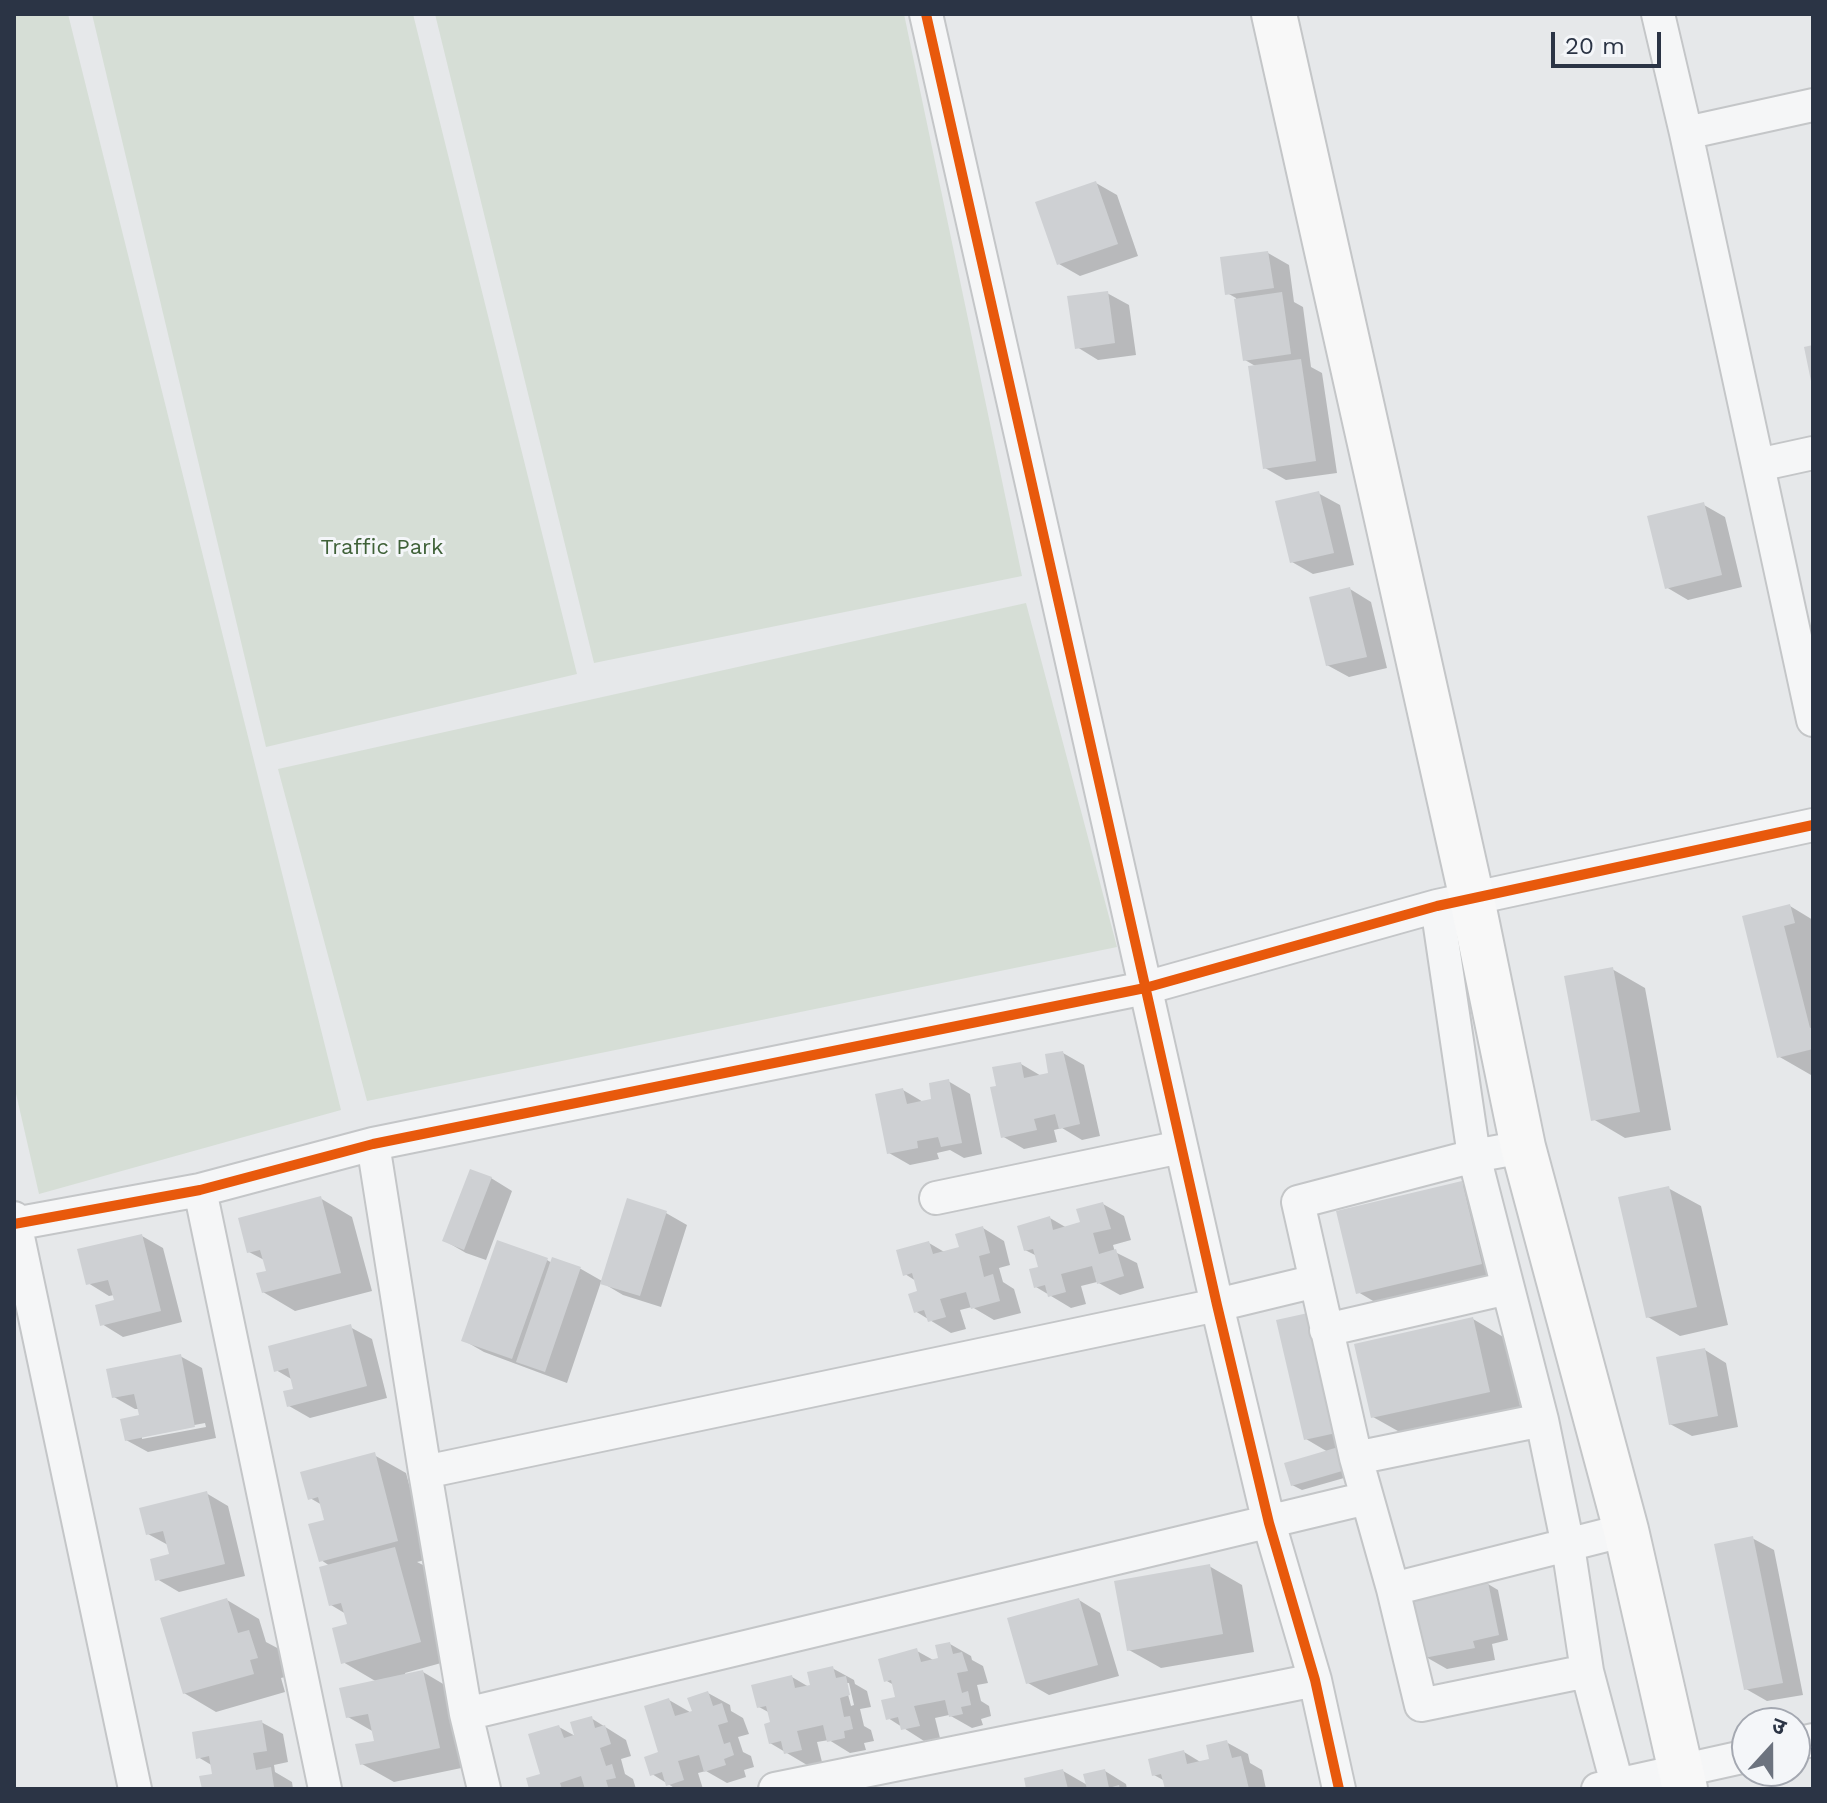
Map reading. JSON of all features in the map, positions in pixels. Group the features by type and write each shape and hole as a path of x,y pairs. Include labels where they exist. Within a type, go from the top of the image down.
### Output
{"main road":[{"path":"1274,14 1455,902 1626,1530 1684,1780"}],"street":[{"path":"926,14 1217,1305 1269,1523 1315,1680 1339,1789"},
{"path":"1658,14 1813,720"},
{"path":"1686,133 1813,105"},
{"path":"1758,465 1813,453"},
{"path":"135,1789 14,1222 200,1190 373,1144 1145,988 1455,902 1813,825"},
{"path":"1455,902 1474,1156 1542,1420 1568,1546 1607,1787 1684,1780 1731,1762"},
{"path":"373,1144 466,1714 484,1789"},
{"path":"936,1198 1181,1147"},
{"path":"1523,1147 1474,1156 1298,1202 1356,1458 1393,1589 1421,1705 1587,1671"},
{"path":"200,1190 325,1789"},
{"path":"425,1472 1217,1305 1316,1281"},
{"path":"1326,1330 1508,1288"},
{"path":"1356,1458 1542,1420"},
{"path":"466,1714 1367,1498"},
{"path":"1393,1589 1626,1530"},
{"path":"775,1789 1315,1680"}],"green space":[{"path":"14,14 68,14 341,1110 39,1194 14,1085"},
{"name":"Traffic Park","path":"92,14 413,14 577,674 266,747"},
{"path":"435,14 904,14 1022,576 594,663"},
{"path":"1026,603 1117,947 367,1101 278,769"}],"building":[{"path":"1096,181 1118,244 1057,265 1035,202"},
{"path":"1268,251 1274,288 1225,295 1220,257"},
{"path":"1108,291 1115,343 1075,349 1067,296"},
{"path":"1282,292 1291,354 1243,361 1234,299"},
{"path":"1813,345 1813,386 1812,386 1804,347"},
{"path":"1301,359 1316,461 1263,469 1248,366"},
{"path":"1319,491 1334,553 1290,563 1275,501"},
{"path":"1704,502 1722,575 1665,589 1647,516"},
{"path":"1350,587 1367,657 1326,666 1309,597"},
{"path":"1790,904 1795,923 1784,926 1810,1028 1813,1027 1813,1049 1777,1058 1742,916"},
{"path":"1613,967 1640,1112 1591,1121 1564,976"},
{"path":"1063,1051 1080,1124 1059,1129 1055,1114 1034,1119 1037,1130 1001,1138 990,1087 996,1086 992,1067 1021,1062 1024,1078 1048,1073 1045,1054"},
{"path":"949,1079 962,1143 941,1147 938,1137 917,1141 918,1148 887,1154 875,1094 903,1088 907,1104 931,1099 929,1083"},
{"path":"470,1169 492,1177 464,1250 442,1241"},
{"path":"1462,1181 1482,1264 1356,1294 1336,1211"},
{"path":"1669,1186 1697,1307 1646,1318 1618,1197"},
{"path":"321,1196 341,1273 262,1293 256,1273 266,1271 260,1250 247,1253 238,1218"},
{"path":"627,1198 667,1211 640,1296 600,1284"},
{"path":"1103,1202 1111,1229 1093,1233 1099,1254 1116,1249 1124,1276 1097,1284 1092,1266 1061,1274 1066,1292 1048,1297 1045,1285 1034,1288 1029,1269 1038,1267 1033,1249 1024,1251 1017,1226 1050,1216 1053,1230 1080,1222 1076,1209"},
{"path":"983,1226 990,1253 979,1256 984,1277 993,1274 1000,1301 971,1309 966,1292 940,1299 946,1317 928,1322 924,1310 914,1313 908,1294 917,1291 912,1273 903,1276 896,1250 929,1241 933,1254 959,1247 955,1234"},
{"path":"142,1234 161,1311 100,1326 95,1305 114,1300 108,1280 86,1285 77,1249"},
{"path":"497,1240 548,1258 512,1359 461,1341"},
{"path":"552,1257 581,1267 545,1372 516,1362"},
{"path":"1308,1313 1336,1433 1304,1440 1276,1320"},
{"path":"1473,1317 1490,1392 1371,1418 1354,1344"},
{"path":"351,1324 367,1386 287,1407 283,1391 293,1389 288,1368 274,1372 268,1346"},
{"path":"1705,1348 1718,1416 1669,1425 1656,1357"},
{"path":"181,1354 195,1427 125,1441 120,1419 139,1415 134,1394 112,1398 106,1369"},
{"path":"1342,1446 1349,1469 1291,1486 1284,1463"},
{"path":"375,1452 398,1541 319,1562 308,1524 324,1520 318,1497 308,1500 300,1472"},
{"path":"207,1491 225,1564 155,1581 150,1559 169,1554 163,1531 146,1535 139,1508"},
{"path":"1753,1536 1783,1683 1744,1690 1714,1544"},
{"path":"395,1547 421,1642 341,1664 332,1628 347,1624 341,1603 329,1606 319,1567"},
{"path":"1210,1564 1223,1634 1127,1651 1114,1581"},
{"path":"1488,1582 1499,1635 1473,1641 1475,1648 1424,1658 1410,1588 1463,1587"},
{"path":"227,1598 238,1633 249,1630 258,1658 250,1660 254,1674 183,1694 160,1618"},
{"path":"1079,1598 1098,1665 1026,1684 1007,1618"},
{"path":"950,1642 953,1654 962,1652 968,1671 957,1673 962,1693 968,1691 971,1705 961,1707 963,1714 949,1717 945,1700 914,1706 920,1726 901,1730 898,1717 886,1720 881,1700 895,1697 891,1680 884,1682 878,1659 917,1648 921,1662 938,1658 935,1645"},
{"path":"833,1666 836,1678 846,1676 850,1695 840,1698 844,1717 850,1716 853,1729 844,1731 845,1738 827,1742 823,1725 797,1731 802,1750 784,1754 781,1741 769,1744 764,1724 770,1722 766,1706 757,1708 751,1685 792,1675 795,1688 810,1685 807,1672"},
{"path":"423,1670 440,1748 360,1765 355,1744 374,1741 368,1714 346,1718 339,1688"},
{"path":"708,1691 713,1706 722,1703 728,1722 718,1725 724,1744 730,1742 734,1755 724,1759 726,1765 704,1772 699,1755 678,1761 684,1780 666,1786 662,1772 650,1776 644,1757 658,1752 644,1706 669,1698 675,1716 692,1711 687,1698"},
{"path":"592,1716 595,1728 605,1725 611,1744 600,1748 606,1766 612,1764 616,1778 606,1780 608,1787 585,1789 581,1776 560,1783 562,1789 529,1789 526,1778 540,1774 528,1734 559,1725 564,1738 574,1735 570,1722"},
{"path":"262,1720 267,1751 253,1753 256,1770 271,1767 274,1787 202,1789 199,1776 212,1774 209,1756 196,1759 192,1732"},
{"path":"1227,1740 1232,1758 1241,1756 1249,1789 1165,1789 1161,1774 1152,1776 1148,1759 1184,1750 1187,1764 1209,1759 1206,1745"},
{"path":"1063,1769 1068,1789 1026,1789 1024,1778"},
{"path":"1105,1769 1109,1788 1119,1785 1120,1789 1087,1789 1083,1774"}],"cycle path":[{"path":"926,14 1217,1305 1269,1523 1315,1680 1339,1789"},
{"path":"14,1224 200,1190 373,1144 1145,988 1437,906 1813,825"}]}
